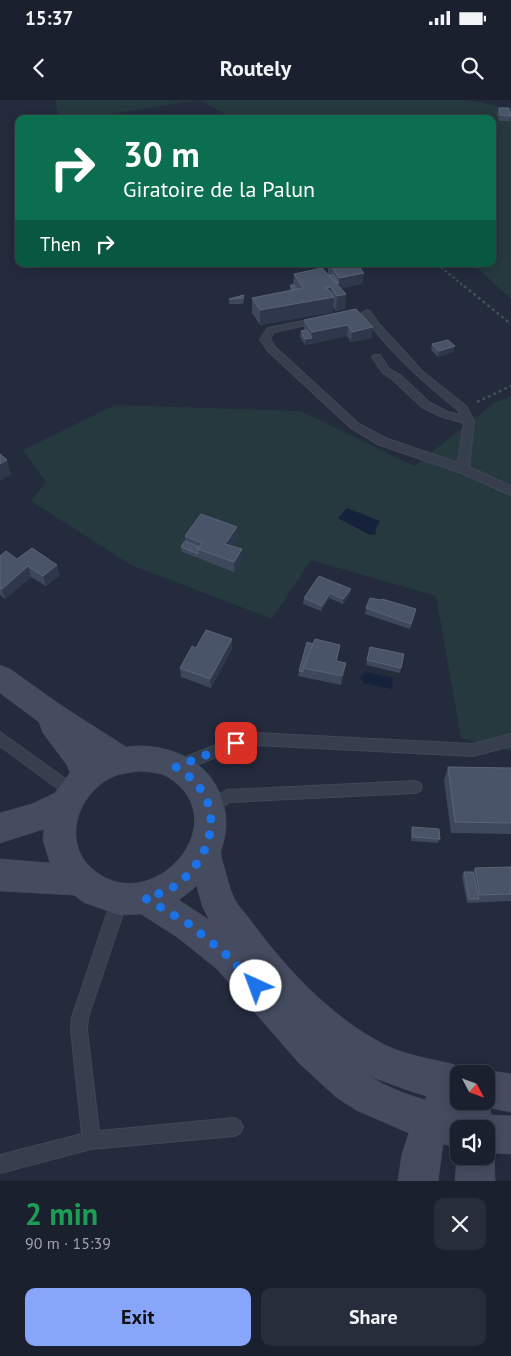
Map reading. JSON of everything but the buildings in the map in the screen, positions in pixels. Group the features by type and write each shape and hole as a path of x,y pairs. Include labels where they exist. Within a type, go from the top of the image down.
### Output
{"main road":[{"path":"0,677 40,707 121,760"},
{"path":"40,707 78,756 75,791 59,824 59,844 65,863 78,880 97,893 132,898 189,924 229,957 269,1000 304,1042 337,1073 369,1096 445,1125"},
{"path":"0,828 37,818 75,791 103,767 121,760 150,759 176,767 191,777 202,791 210,808 210,831 204,853 190,874 169,889 132,898"},
{"path":"204,853 219,904 254,954 288,992 339,1038 376,1060 413,1074 450,1082"},
{"path":"0,875 78,880"},
{"path":"495,1090 511,1093"},
{"path":"418,1181 423,1145 445,1125 445,1102 450,1097"},
{"path":"495,1134 511,1135"},
{"path":"476,1165 476,1181"}],"lane":[{"path":"367,312 376,326 420,374 462,408 469,421 463,469"},
{"path":"336,316 271,330 265,339 271,349 355,426 381,441 463,469 511,491"},
{"path":"377,357 386,371 396,376 426,405 444,414 469,421"},
{"path":"0,738 75,791"},
{"path":"176,767 236,743 256,740 474,750 511,740"},
{"path":"210,808 228,796 415,788"},
{"path":"91,1140 79,1030 80,1018 132,898"},
{"path":"0,1164 91,1140 234,1127"}],"path":[{"path":"441,267 511,324"},
{"path":"462,408 511,386"}],"green space":[{"path":"55,100 199,100 104,115 58,115"},
{"path":"199,100 469,100 511,109 511,299 476,267 496,267 496,115 227,115"},
{"path":"511,396 511,751 461,738 436,596 311,560 272,619 131,565 31,501 46,482 23,450 115,405 301,411 414,466 494,403"}],"water":[{"path":"347,508 380,521 375,531 376,534 370,535 338,518"},
{"path":"366,672 393,678 392,689 363,683 359,678"}],"route":[{"path":"236,743 176,767 191,777 202,791 210,808 210,831 204,853 190,874 169,889 145,898 189,924 229,957 256,986"}]}
